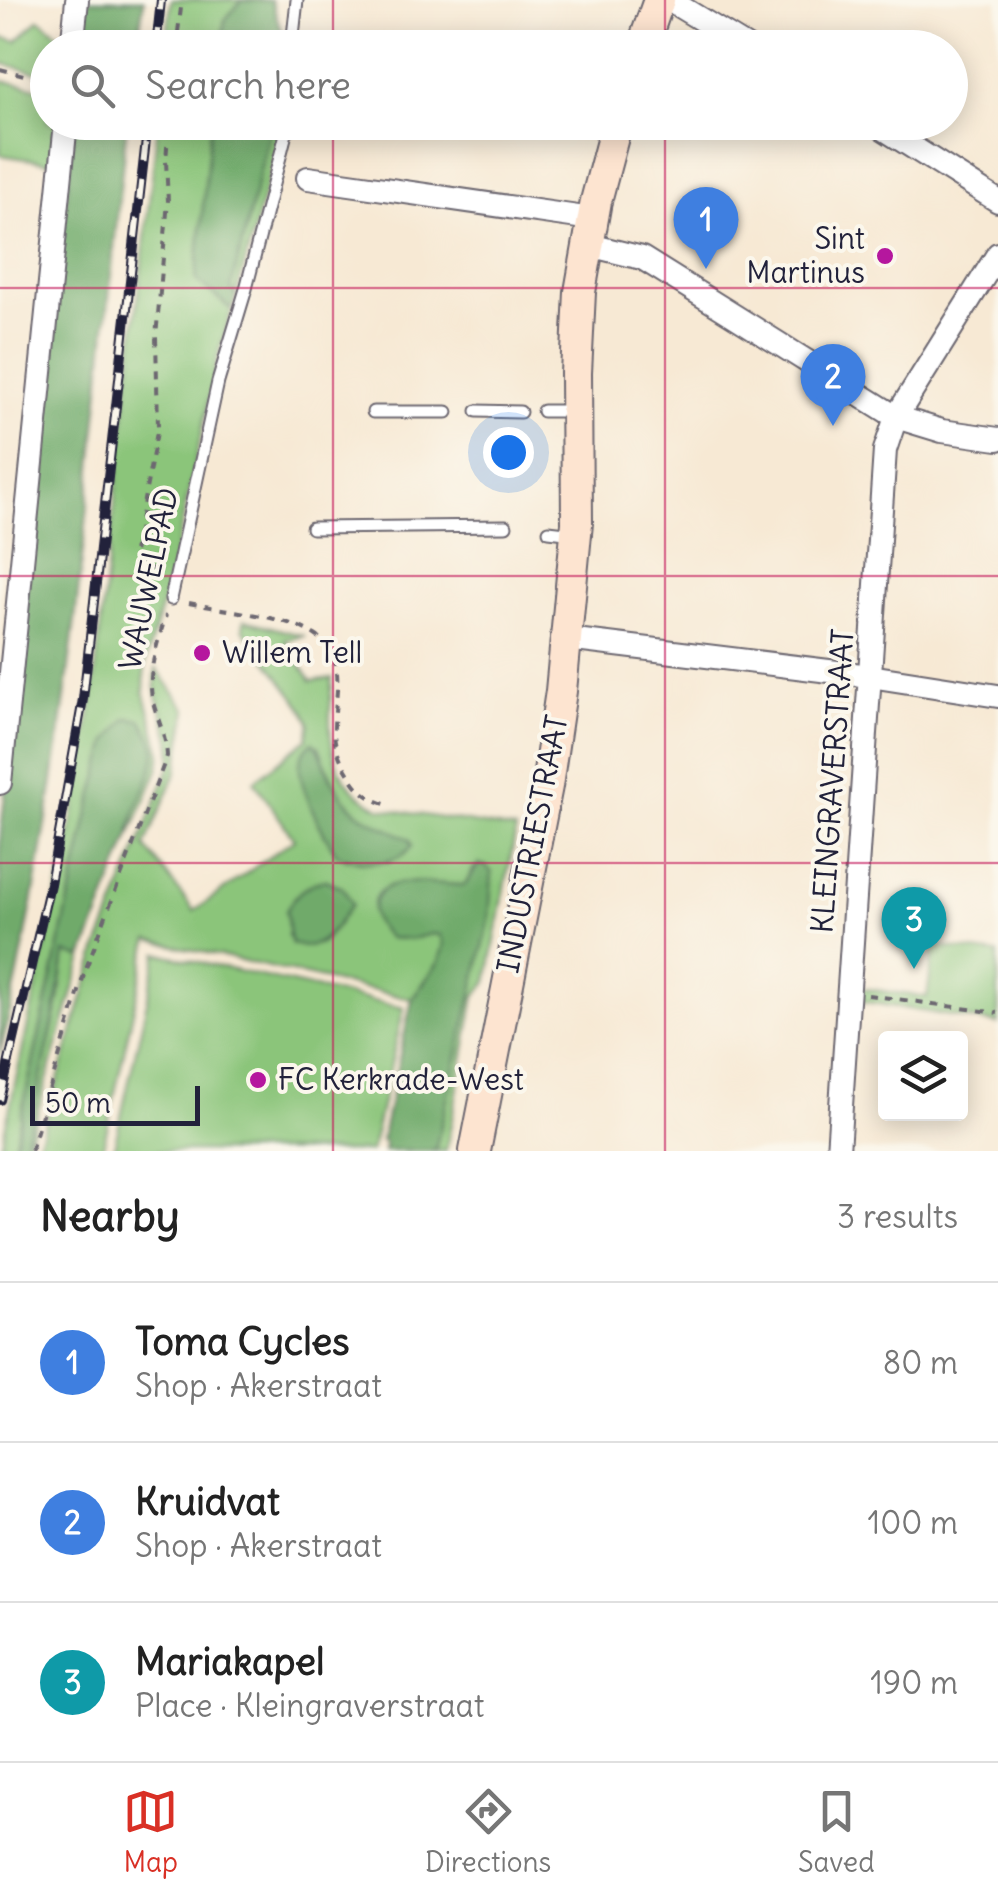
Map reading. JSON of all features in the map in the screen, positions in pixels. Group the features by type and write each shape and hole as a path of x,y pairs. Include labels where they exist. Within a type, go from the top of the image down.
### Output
{"street":[{"path":"74,30 77,0"},
{"path":"648,30 659,0"},
{"path":"669,0 718,30"},
{"path":"0,783 64,140"},
{"name":"INDUSTRIESTRAAT","path":"475,1151 547,786 566,639 562,533 576,412 580,292 613,140"},
{"path":"901,140 998,201"},
{"path":"308,178 590,232 642,258 896,416 942,430 998,439"},
{"name":"KLEINGRAVERSTRAAT","path":"838,1151 885,450 896,416 998,254"},
{"path":"566,639 870,676 998,696"}],"lane":[{"path":"294,30 297,0"},
{"name":"WAUWELPAD","path":"171,599 218,382 284,140"},
{"path":"478,411 520,412"},
{"path":"373,412 448,412"},
{"path":"543,412 576,412"},
{"path":"312,528 506,526"}],"path":[{"path":"178,30 182,0"},
{"path":"0,69 30,76"},
{"path":"168,140 168,201 156,337 158,427 134,552 140,562 174,583"},
{"path":"171,599 286,623 313,634 331,649 338,668 334,728 342,763 358,789 385,804"},
{"name":"WAUWELPAD","path":"30,1151 86,968 168,756 152,698 151,675 171,599"},
{"path":"849,992 998,1013"}],"green space":[{"path":"86,0 144,0 140,30 83,30"},
{"path":"171,0 265,0 241,1 225,20 224,30 168,30"},
{"path":"271,0 281,30 224,30 225,20 241,1"},
{"path":"39,19 54,30 30,30 30,71 0,63 0,37 17,41"},
{"path":"0,80 30,86 30,140 54,140 52,163 0,155"},
{"path":"72,140 125,140 64,707 25,938 0,1053 0,841"},
{"path":"156,140 209,140 196,279 232,310 219,352 172,569 145,664 144,691 161,753 158,770 130,836 131,815 148,777 108,741 13,1151 0,1151 71,830 92,701"},
{"path":"209,140 268,140 231,288 236,296 232,310 196,280"},
{"path":"268,140 278,140 236,296 231,289"},
{"path":"244,620 305,636 285,640 311,681 332,678 333,753 348,784 362,797 380,808 516,830 487,983 475,996 446,1151 435,1151 454,1061 475,866 465,885 399,884 387,887 375,899 374,914 389,938 412,939 431,934 440,935 444,943 439,962 412,999 149,940 102,1151 36,1151 99,945 171,764 156,668 187,710 177,771 145,846 194,911 294,839 254,781 307,739 310,723 243,629","holes":["319,747 332,778 349,803 371,822 403,836 388,862 345,859 303,780","325,880 334,884 339,923 322,943 302,947 288,936 289,923"]},
{"path":"127,718 142,720 152,738 152,770 83,958 65,953 23,1151 13,1151 89,812 108,741"},
{"path":"313,742 347,802 363,816 409,839 412,846 405,853 377,862 356,861 337,854 319,823 300,772 301,759"},
{"path":"479,864 492,873 489,922 435,1151 384,1151 385,1143 381,1141 412,999 439,962 444,944 440,935 431,934 412,939 389,938 374,918 374,903 388,886 400,883 465,885"},
{"path":"325,880 343,888 352,904 320,942 292,944 286,911 302,891"},
{"path":"934,946 998,954 998,1024 860,1001 861,988 927,997"},
{"path":"65,952 83,958 23,1151 59,1001"},
{"name":"FC Kerkrade-West","path":"158,953 404,1008 371,1151 113,1151"}],"railway":[{"path":"158,30 161,0"},
{"path":"0,1100 50,884 83,699 146,140"}],"place":[{"name":"Sint Martinus","path":"885,256"},
{"name":"Toma Cycles","path":"706,269"},
{"name":"Kruidvat","path":"833,426"},
{"name":"Willem Tell","path":"202,653"},
{"name":"Mariakapel","path":"914,969"},
{"name":"FC Kerkrade-West","path":"258,1080"}]}
